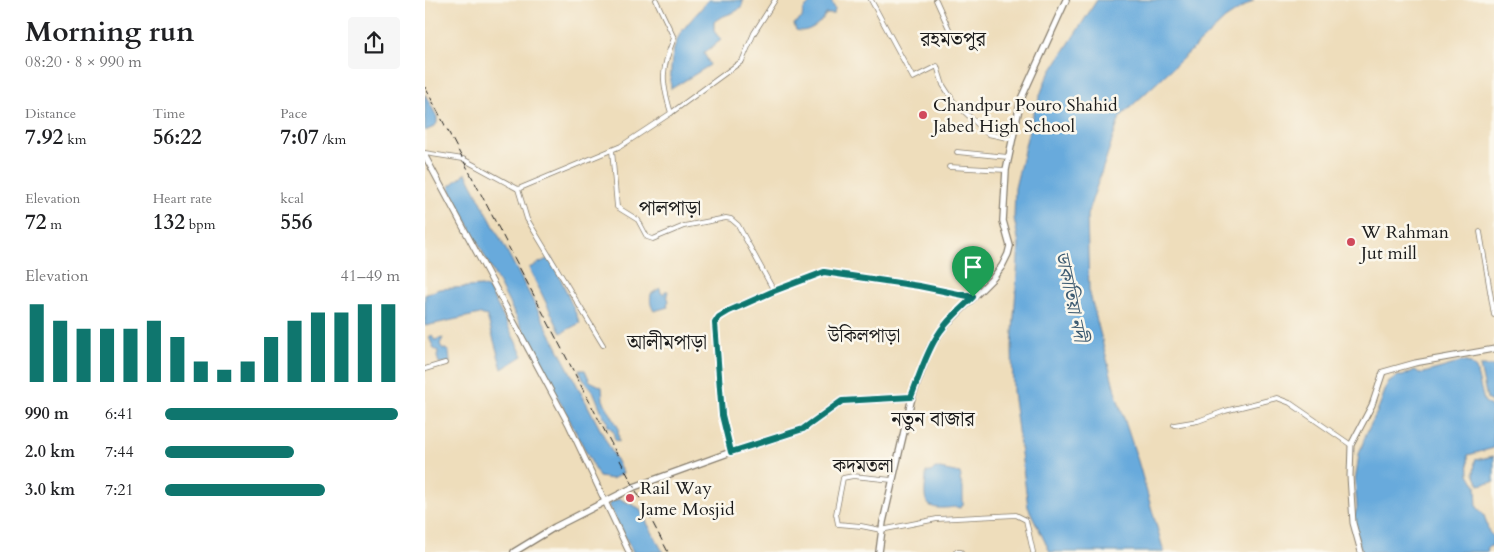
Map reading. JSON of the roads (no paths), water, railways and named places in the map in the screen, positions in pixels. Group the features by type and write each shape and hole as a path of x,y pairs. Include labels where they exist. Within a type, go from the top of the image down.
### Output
{"main road":[{"path":"879,552 881,530 911,397 930,348 943,328 997,272 1006,260 1010,246 1003,221 1006,170 1021,99 1066,0"},
{"path":"514,552 555,527 634,487 731,452 803,429 842,401 911,397"}],"street":[{"path":"656,0 673,38 663,67 663,83 671,113"},
{"path":"518,189 621,146 671,113 743,60 754,33 775,0"},
{"path":"936,0 950,31 940,37"},
{"path":"873,1 913,78 937,66 943,85 954,102 988,134 1012,140"},
{"path":"612,150 617,207 637,220 647,237 653,239 691,225 725,218 731,219 738,225 774,291"},
{"path":"957,152 1008,157"},
{"path":"425,154 463,160 518,189 527,218 603,345"},
{"path":"425,154 568,423 629,552"},
{"path":"949,167 1006,170"},
{"path":"1480,232 1494,315"},
{"path":"731,452 722,415 715,323 719,317 774,291 824,272 919,286 973,297"},
{"path":"1361,552 1353,522 1350,476 1351,445 1372,405 1383,372 1415,363 1494,349"},
{"path":"425,369 445,363"},
{"path":"1174,425 1198,420 1225,410 1277,398 1290,402 1351,445"},
{"path":"892,480 847,476 843,478 836,514 838,524 881,530 937,519 1016,515 1025,520 1032,552"},
{"path":"956,552 961,552"}],"water":[{"path":"708,0 743,0 740,8 714,22 714,31 721,40 704,53 710,65 671,89 672,59 675,44 685,27"},
{"path":"813,0 831,0 835,9 834,14 826,14 821,21 809,29 796,30 794,24 802,18 803,10"},
{"name":"ডাকাতিয়া নদী","path":"1097,0 1254,0 1225,19 1120,117 1087,215 1089,290 1116,394 1138,461 1164,552 1050,552 1028,507 1013,392 1012,347 1019,244 1014,218 1015,188 1032,117 1046,79"},
{"path":"425,94 437,117 437,123 434,127 425,131"},
{"path":"466,173 623,473 612,479 599,477 449,187"},
{"path":"551,257 580,323 561,333 529,268"},
{"path":"482,286 489,289 523,356 502,369 487,316 480,314 425,326 425,295 439,289"},
{"path":"660,288 661,293 664,294 665,291 668,291 668,307 654,311 651,294"},
{"path":"432,335 434,340 443,338 440,344 448,352 450,363 439,363 438,351 434,349 429,337"},
{"path":"1462,361 1470,363 1476,369 1484,401 1493,408 1491,422 1494,425 1494,448 1468,455 1469,474 1476,486 1477,507 1484,515 1489,532 1494,537 1492,546 1487,547 1488,552 1362,552 1352,523 1357,508 1355,482 1359,454 1388,383 1398,376 1403,376 1415,370 1421,374"},
{"path":"1480,366 1494,366 1494,404 1487,399"},
{"path":"579,370 585,370 590,381 602,387 603,400 618,427 619,442 615,440 613,431 607,425 608,422 594,393 583,379"},
{"path":"1494,456 1494,482 1479,485 1474,474 1475,460"},
{"path":"935,468 960,473 963,487 963,505 960,508 936,508 927,502 925,498 926,472 931,472"},
{"path":"620,499 639,508 663,552 633,552 609,506 612,501"}],"railway":[{"path":"425,87 668,552"}],"place":[{"name":"Chandpur Pouro Shahid Jabed High School","path":"923,115"},
{"name":"W Rahman Jut mill","path":"1351,242"},
{"name":"Rail Way Jame Mosjid","path":"630,498"}],"district":[{"name":"রহমতপুর","path":"953,39"},
{"name":"পালপাড়া","path":"670,208"},
{"name":"উকিলপাড়া","path":"864,335"},
{"name":"আলীমপাড়া","path":"667,342"},
{"name":"নতুন বাজার","path":"933,419"},
{"name":"কদমতলা","path":"863,465"}]}
